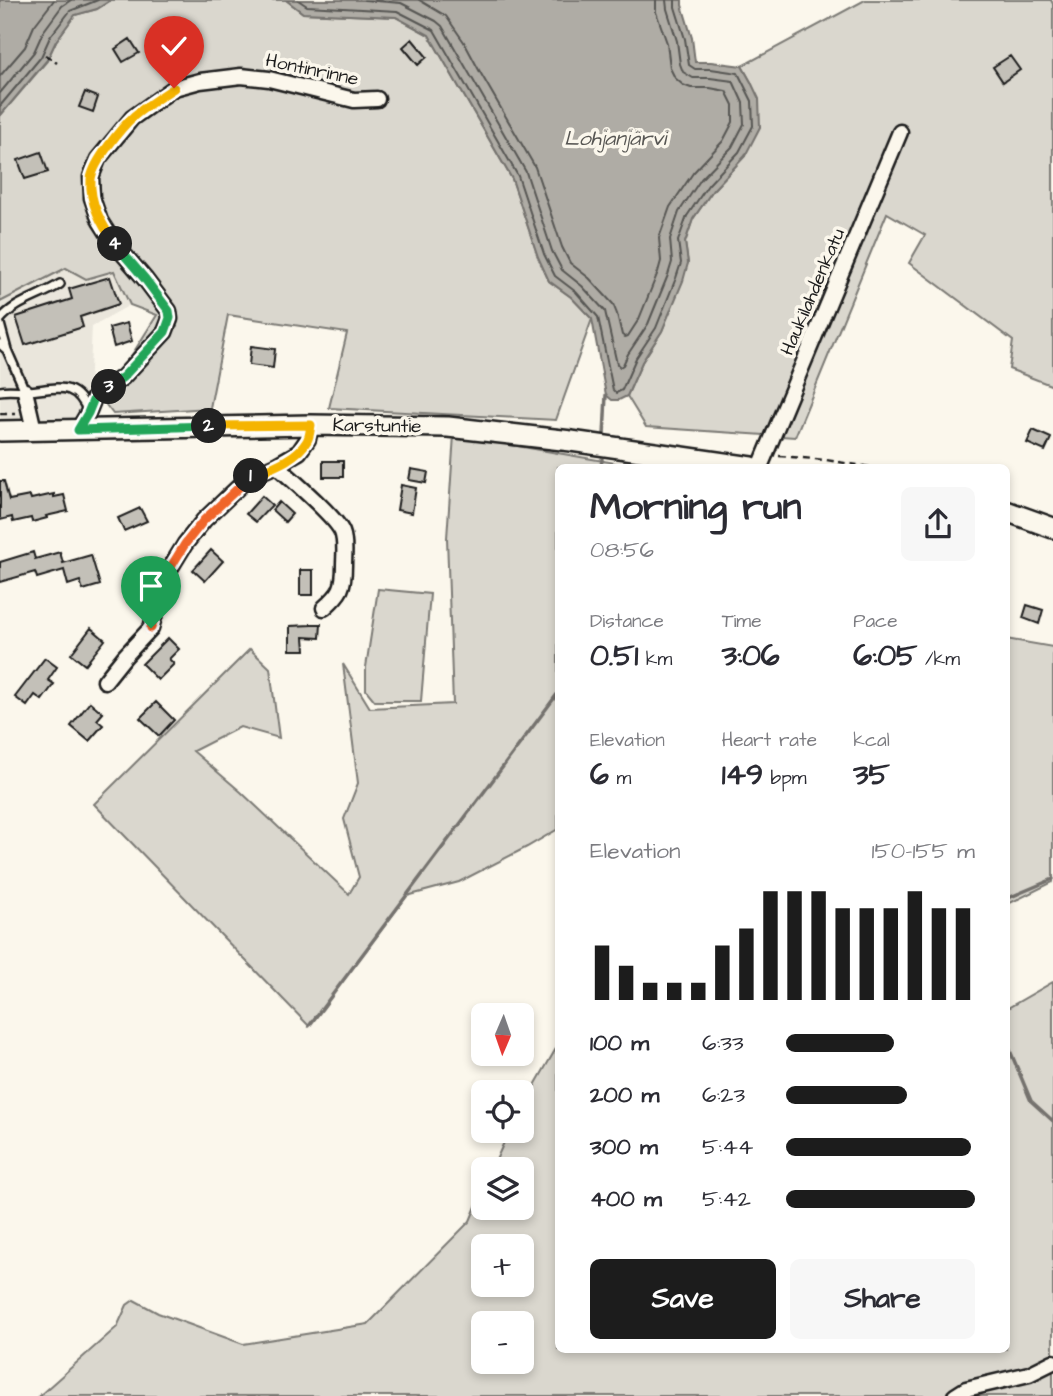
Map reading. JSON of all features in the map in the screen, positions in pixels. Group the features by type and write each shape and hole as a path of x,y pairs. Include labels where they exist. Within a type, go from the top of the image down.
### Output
{"street":[{"name":"Hontinrinne","path":"83,421 94,398 123,377 165,332 170,318 169,311 114,243 100,221 92,198 91,177 98,159 132,118 174,88 200,80 241,76 268,79 354,100 377,99"},
{"name":"Haukilahdenkatu","path":"761,464 900,132"},
{"path":"25,391 34,430"},
{"name":"Karstuntie","path":"0,431 34,430 83,421 448,427 731,464"},
{"path":"105,681 151,628 166,575 204,520 249,477 276,466 299,452 309,439 311,425"},
{"path":"276,466 322,508 342,531 344,576 340,594 324,608"},
{"path":"1010,512 1053,528"},
{"path":"955,1396 966,1389 1029,1374 1053,1363"}],"lane":[{"path":"25,391 7,350 0,322 6,313 24,301 60,284"},
{"path":"0,344 7,350"},
{"path":"0,391 55,387 69,390 82,398 83,421"}],"path":[{"path":"45,55 57,63"}],"shaded area":[{"path":"111,0 286,0 303,13 396,17 429,35 512,179 538,257 549,281 571,297 592,319 556,420 329,408 347,333 228,315 210,408 113,414 103,401 157,315 130,305 114,271 86,279 66,268 0,302 0,116 47,61 56,41 75,15 97,9"},
{"path":"865,0 1051,0 1053,4 1053,386 1009,369 1013,341 909,263 925,235 887,213 795,437 646,427 627,396 642,362 662,331 688,263 685,243 693,219 713,190 745,156 751,82 742,66"},
{"path":"66,268 86,279 115,271 130,305 92,326 88,413 78,430 0,431 0,302"},
{"path":"454,435 621,464 555,464 555,831 459,882 407,896 309,1026 94,804 250,649 270,668 279,738 240,727 193,751 241,792 349,894 359,877 344,819 358,783 343,664 370,708 453,704 447,538"},
{"path":"378,589 430,594 421,701 375,701 366,690 366,667"},
{"path":"1010,640 1053,647 1053,882 1010,903"},
{"path":"1053,982 1053,1396 39,1396 117,1327 127,1305 134,1300 158,1313 243,1344 368,1324 471,1219 534,1220 534,1157 497,1157 504,1143 534,1143 534,1087 555,1050 555,1353 1010,1353 1010,1007"}],"water":[{"path":"0,0 111,0 97,9 75,15 56,41 47,60 0,116"},
{"name":"Lohjanjärvi","path":"286,0 682,0 695,62 742,66 759,99 760,127 745,156 713,190 693,219 685,242 688,263 683,281 662,331 642,362 627,396 612,400 606,395 592,319 571,297 549,281 538,257 512,179 429,35 396,17 303,13"}],"building":[{"path":"130,39 139,53 123,62 115,49"},
{"path":"412,39 427,57 418,65 403,47"},
{"path":"1010,56 1020,70 1003,82 993,67"},
{"path":"85,92 98,97 93,112 79,107"},
{"path":"41,152 48,172 25,179 18,160"},
{"path":"110,277 119,304 80,317 83,327 25,345 16,317 72,299 69,289"},
{"path":"127,323 132,341 114,347 109,328"},
{"path":"251,346 275,349 273,368 249,365"},
{"path":"1033,430 1051,438 1045,451 1027,443"},
{"path":"323,461 343,461 343,477 323,477"},
{"path":"411,469 428,472 426,483 409,480"},
{"path":"0,481 4,481 9,500 64,495 68,511 32,522 31,518 13,522 12,517 0,520"},
{"path":"401,485 416,488 412,513 397,510"},
{"path":"262,496 272,505 256,522 246,514"},
{"path":"279,502 292,514 285,522 272,510"},
{"path":"140,508 147,521 124,531 118,518"},
{"path":"211,550 223,561 205,581 193,570"},
{"path":"33,552 35,559 60,552 63,563 91,555 100,585 83,590 80,581 68,585 64,570 37,578 35,572 0,582 0,562"},
{"path":"300,570 313,570 313,595 300,595"},
{"path":"1027,605 1043,610 1039,624 1023,618"},
{"path":"321,624 320,638 304,637 305,650 290,650 290,626"},
{"path":"91,628 105,640 85,665 71,654"},
{"path":"168,638 179,649 169,659 174,664 158,680 142,664"},
{"path":"45,658 57,667 48,680 54,684 42,700 35,695 27,706 15,697"},
{"path":"90,702 103,713 97,720 103,725 89,741 71,726"},
{"path":"156,702 174,720 159,736 140,718"}],"waterway":[{"path":"604,436 606,395"},
{"path":"601,464 602,459"},
{"path":"309,1026 555,697"},
{"path":"1010,897 1053,879"},
{"path":"1010,1051 1031,1101 1053,1121"}],"route":[{"path":"151,628 166,575 185,544 204,520 249,477 276,466 299,452 309,439 311,425 78,430 94,398 123,377 165,332 170,318 169,311 114,243 100,221 92,198 91,177 98,159 132,118 174,88"}]}
